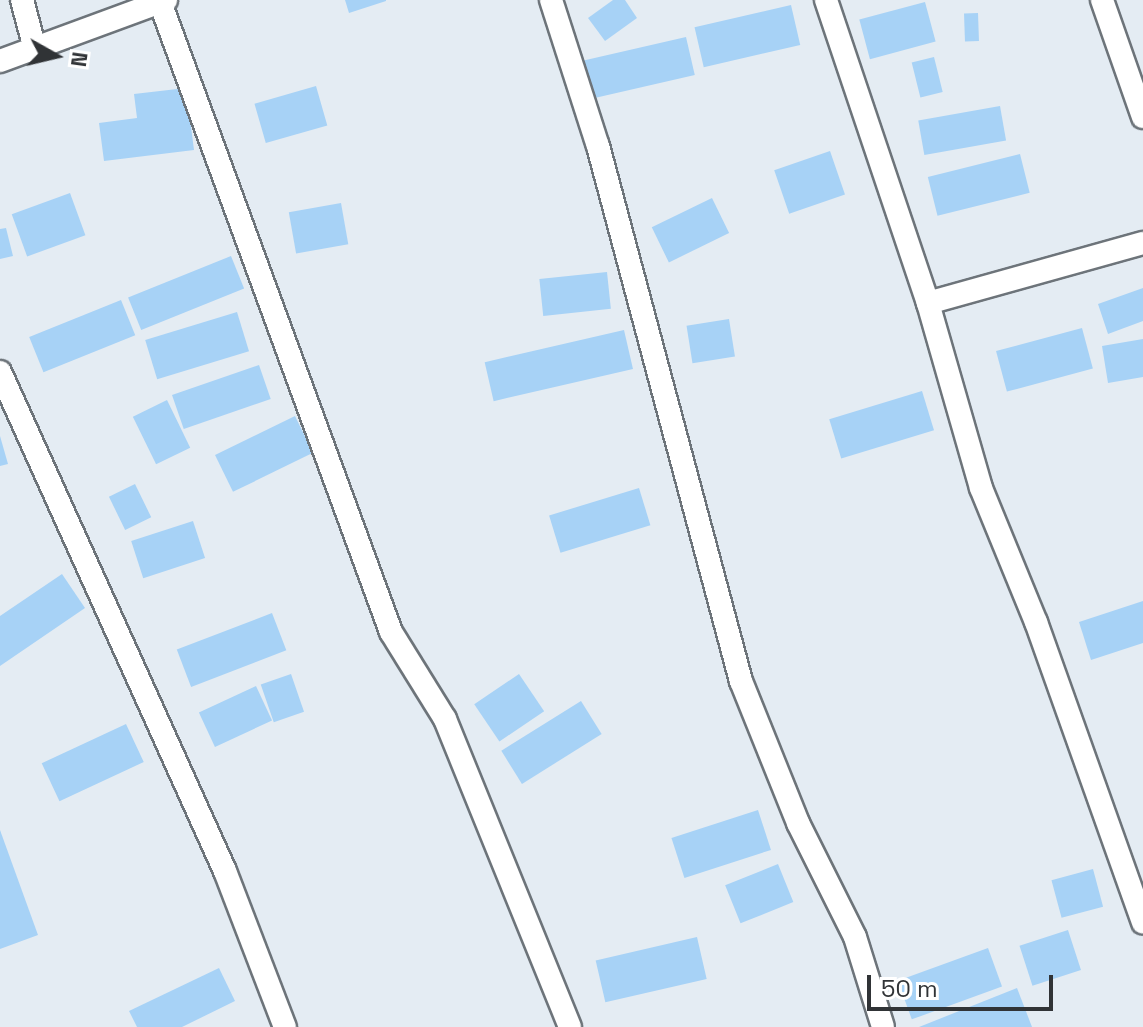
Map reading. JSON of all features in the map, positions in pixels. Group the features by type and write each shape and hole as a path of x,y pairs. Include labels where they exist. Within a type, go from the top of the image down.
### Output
{"street":[{"path":"22,0 34,45"},
{"path":"551,0 598,146 741,681 798,823 855,937 883,1027"},
{"path":"826,0 928,303 981,488 1036,622 1143,922"},
{"path":"1102,0 1143,117"},
{"path":"0,61 34,45 163,1 391,632 445,719 570,1027"},
{"path":"928,303 1143,243"},
{"path":"3,385 225,871 285,1027"}],"building":[{"path":"345,0 386,0 386,1 349,13"},
{"path":"613,0 625,0 637,18 605,41 588,18"},
{"path":"925,2 936,42 870,59 859,20"},
{"path":"791,5 800,45 704,67 695,27"},
{"path":"964,13 978,13 979,41 965,41"},
{"path":"686,37 695,75 592,99 584,61"},
{"path":"934,57 943,92 920,97 912,63"},
{"path":"316,86 327,125 266,143 254,104"},
{"path":"186,88 194,150 104,161 99,123 137,118 134,94"},
{"path":"1000,106 1006,140 924,155 918,120"},
{"path":"830,151 845,194 789,214 774,170"},
{"path":"1020,154 1030,193 937,216 928,177"},
{"path":"70,193 85,235 27,256 12,214"},
{"path":"712,198 729,233 669,262 652,227"},
{"path":"341,203 348,244 296,254 289,212"},
{"path":"6,228 13,256 0,259 0,229"},
{"path":"231,256 244,288 141,330 128,298"},
{"path":"607,272 611,309 543,316 539,279"},
{"path":"1143,288 1143,321 1108,334 1098,304"},
{"path":"121,300 135,335 43,372 29,337"},
{"path":"237,312 249,351 157,379 145,340"},
{"path":"729,319 735,357 692,363 687,326"},
{"path":"1082,328 1093,369 1007,392 996,351"},
{"path":"624,330 633,369 494,401 485,362"},
{"path":"1143,339 1143,377 1108,383 1102,346"},
{"path":"259,365 271,399 184,429 172,395"},
{"path":"922,391 934,430 841,459 829,419"},
{"path":"167,400 190,448 156,464 133,417"},
{"path":"295,416 313,453 233,492 215,455"},
{"path":"0,436 8,464 0,466"},
{"path":"135,484 151,517 125,530 109,497"},
{"path":"639,488 650,525 561,553 549,515"},
{"path":"193,521 205,558 143,578 131,541"},
{"path":"62,574 85,608 0,666 0,616"},
{"path":"1143,601 1143,643 1091,660 1079,622"},
{"path":"272,613 286,650 191,687 177,650"},
{"path":"291,674 304,712 274,722 261,684"},
{"path":"519,674 544,711 499,742 474,704"},
{"path":"256,686 272,720 215,747 199,713"},
{"path":"581,701 602,734 522,784 501,751"},
{"path":"126,724 144,762 59,801 42,763"},
{"path":"758,810 771,850 684,878 671,838"},
{"path":"0,830 38,935 0,949"},
{"path":"778,864 793,902 741,923 725,885"},
{"path":"1093,869 1103,907 1062,918 1051,880"},
{"path":"1068,930 1081,970 1032,986 1019,946"},
{"path":"697,937 707,979 605,1002 596,960"},
{"path":"988,948 1002,987 912,1019 898,981"},
{"path":"219,968 235,1001 182,1027 137,1027 129,1011"},
{"path":"1017,988 1032,1027 919,1027"}]}
